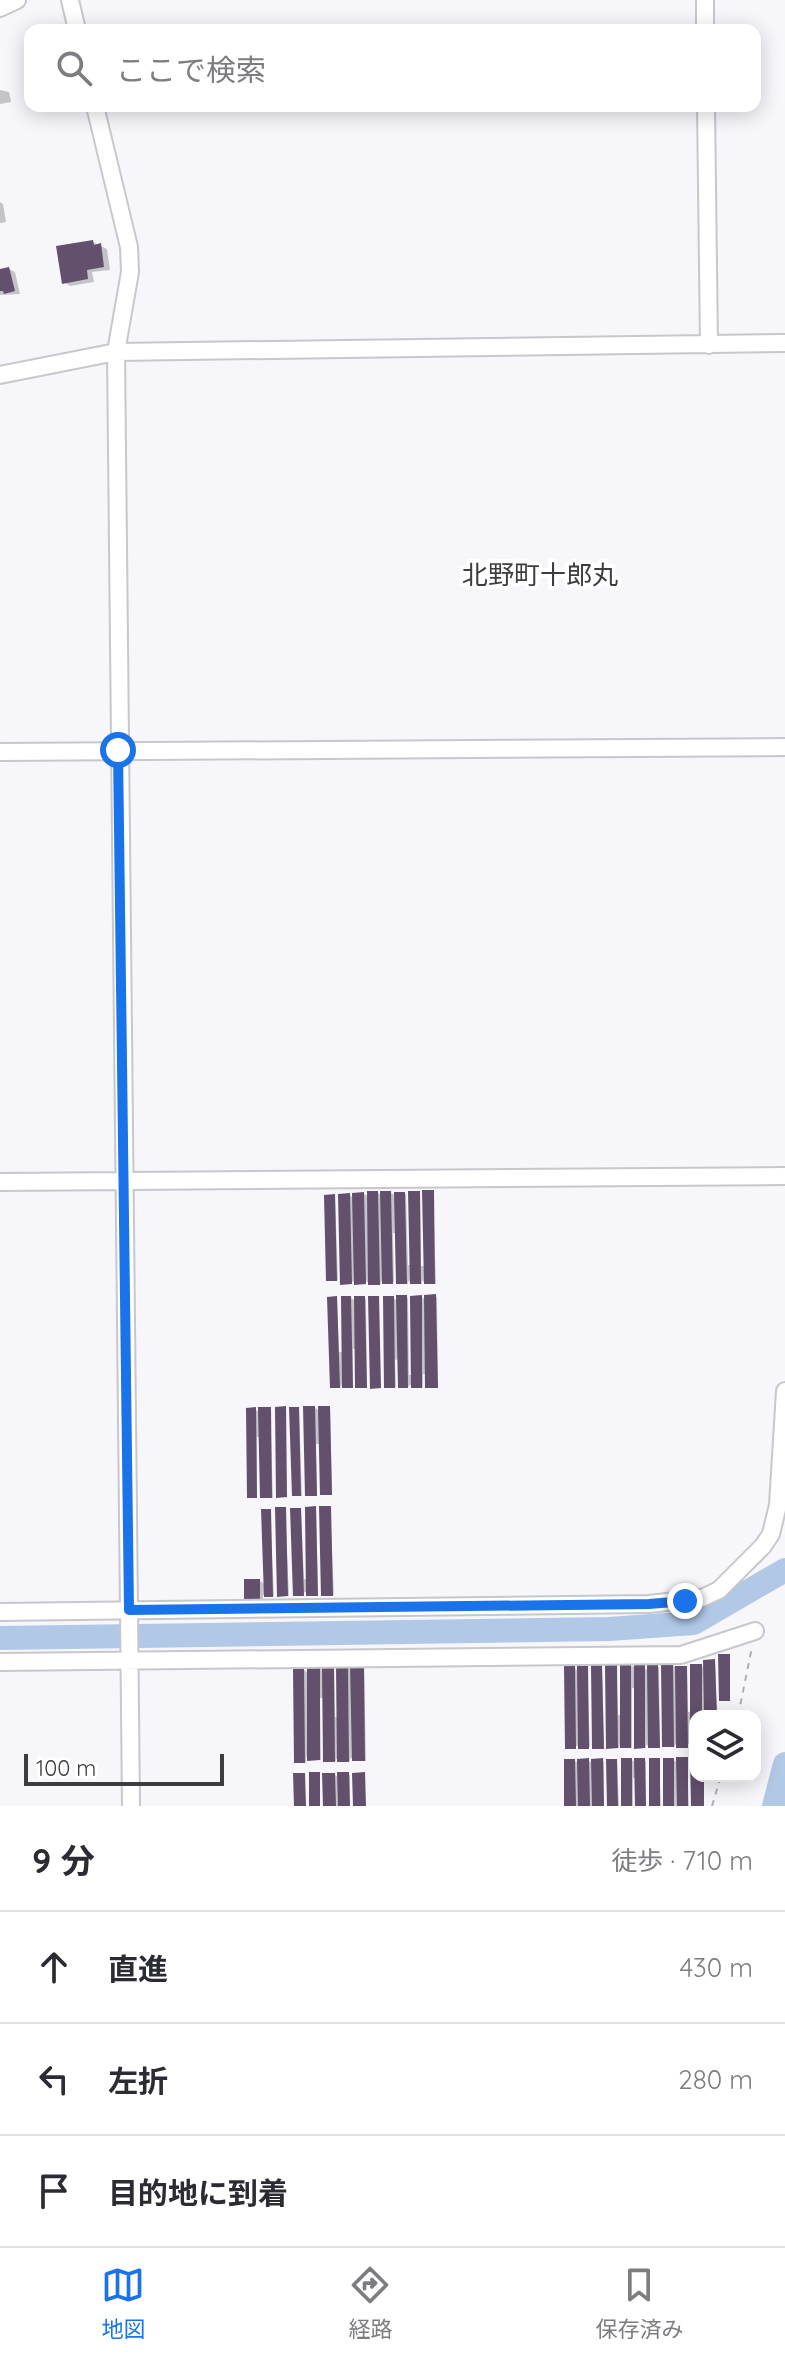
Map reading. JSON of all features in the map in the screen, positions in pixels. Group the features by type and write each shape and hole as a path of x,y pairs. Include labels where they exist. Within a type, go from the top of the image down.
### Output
{"street":[{"path":"0,8 17,0"},
{"path":"70,0 76,24"},
{"path":"705,0 705,24"},
{"path":"96,112 129,247 130,272 116,352 131,1806"},
{"path":"706,112 709,345"},
{"path":"0,375 116,352 785,343"},
{"path":"0,752 785,747"},
{"path":"0,1182 785,1176"},
{"path":"0,1612 129,1614 649,1604 702,1598 719,1590 763,1546 775,1524 785,1391"},
{"path":"0,1662 129,1656 681,1655 755,1631"}],"path":[{"path":"739,1710 755,1631"},
{"path":"712,1806 719,1782"}],"building":[{"path":"93,240 94,245 101,243 104,267 87,270 88,279 62,284 56,246"},
{"path":"9,267 15,291 4,294 0,291 0,269"},
{"path":"422,1190 434,1190 435,1284 424,1284"},
{"path":"367,1191 378,1191 380,1285 368,1285"},
{"path":"380,1191 391,1191 393,1284 382,1284"},
{"path":"408,1191 420,1191 421,1284 410,1284"},
{"path":"364,1192 366,1284 354,1285 352,1193"},
{"path":"394,1192 405,1192 407,1284 396,1284"},
{"path":"350,1193 352,1284 340,1285 338,1194"},
{"path":"335,1194 337,1281 326,1281 324,1195"},
{"path":"436,1294 438,1388 425,1388 424,1295"},
{"path":"396,1295 407,1295 408,1388 398,1388"},
{"path":"422,1295 422,1388 411,1388 410,1296"},
{"path":"337,1296 340,1388 330,1388 327,1297"},
{"path":"341,1296 351,1296 353,1388 342,1388"},
{"path":"354,1296 365,1296 367,1388 355,1388"},
{"path":"368,1296 379,1296 381,1388 370,1389"},
{"path":"383,1296 394,1296 395,1388 384,1388"},
{"path":"286,1406 287,1497 276,1498 275,1407"},
{"path":"303,1406 315,1406 317,1496 305,1496"},
{"path":"318,1406 330,1406 332,1495 320,1495"},
{"path":"256,1407 257,1498 247,1498 246,1408"},
{"path":"258,1407 271,1407 272,1498 260,1498"},
{"path":"289,1407 299,1407 301,1496 292,1496"},
{"path":"316,1506 318,1596 306,1596 305,1507"},
{"path":"319,1506 331,1506 333,1596 321,1596"},
{"path":"275,1507 286,1507 288,1596 277,1597"},
{"path":"290,1508 301,1508 304,1596 293,1596"},
{"path":"261,1509 271,1509 273,1597 264,1597"},
{"path":"244,1579 260,1579 260,1601 244,1600"},
{"path":"718,1654 730,1654 730,1701 719,1701"},
{"path":"715,1659 717,1710 704,1710 703,1660"},
{"path":"350,1664 364,1664 365,1761 352,1761"},
{"path":"620,1664 631,1664 631,1748 620,1748"},
{"path":"647,1664 658,1664 660,1748 648,1748"},
{"path":"661,1664 673,1664 674,1747 662,1747"},
{"path":"690,1664 702,1664 702,1710 690,1710"},
{"path":"336,1665 348,1665 349,1762 337,1762"},
{"path":"577,1665 588,1665 589,1749 578,1749"},
{"path":"591,1665 602,1665 604,1749 592,1749"},
{"path":"605,1665 617,1665 618,1748 606,1749"},
{"path":"634,1665 645,1665 645,1748 634,1749"},
{"path":"307,1666 320,1666 320,1760 307,1761"},
{"path":"322,1666 334,1666 335,1762 323,1762"},
{"path":"564,1666 575,1666 576,1749 565,1749"},
{"path":"675,1666 687,1666 688,1748 676,1748"},
{"path":"293,1668 304,1668 305,1763 294,1763"},
{"path":"676,1757 688,1757 688,1806 677,1806"},
{"path":"589,1758 590,1806 578,1806 577,1759"},
{"path":"603,1758 604,1806 592,1806 591,1759"},
{"path":"621,1758 632,1758 632,1806 621,1806"},
{"path":"634,1758 645,1758 646,1806 635,1806"},
{"path":"649,1758 660,1758 660,1806 649,1806"},
{"path":"663,1758 674,1758 674,1806 663,1806"},
{"path":"564,1759 575,1759 576,1806 564,1806"},
{"path":"606,1759 617,1759 618,1806 607,1806"},
{"path":"309,1772 320,1772 320,1806 309,1806"},
{"path":"337,1772 349,1772 350,1806 338,1806"},
{"path":"365,1772 366,1806 353,1806 352,1773"},
{"path":"293,1773 305,1773 306,1806 294,1806"},
{"path":"322,1773 335,1773 336,1806 323,1806"},
{"path":"691,1782 704,1782 704,1806 691,1806"}],"waterway":[{"path":"0,1638 609,1629 694,1623 785,1570"},
{"path":"774,1806 785,1764"}],"district":[{"name":"北野町十郎丸","path":"540,574"}],"route":[{"path":"118,750 129,1610 649,1604 685,1601"}]}
